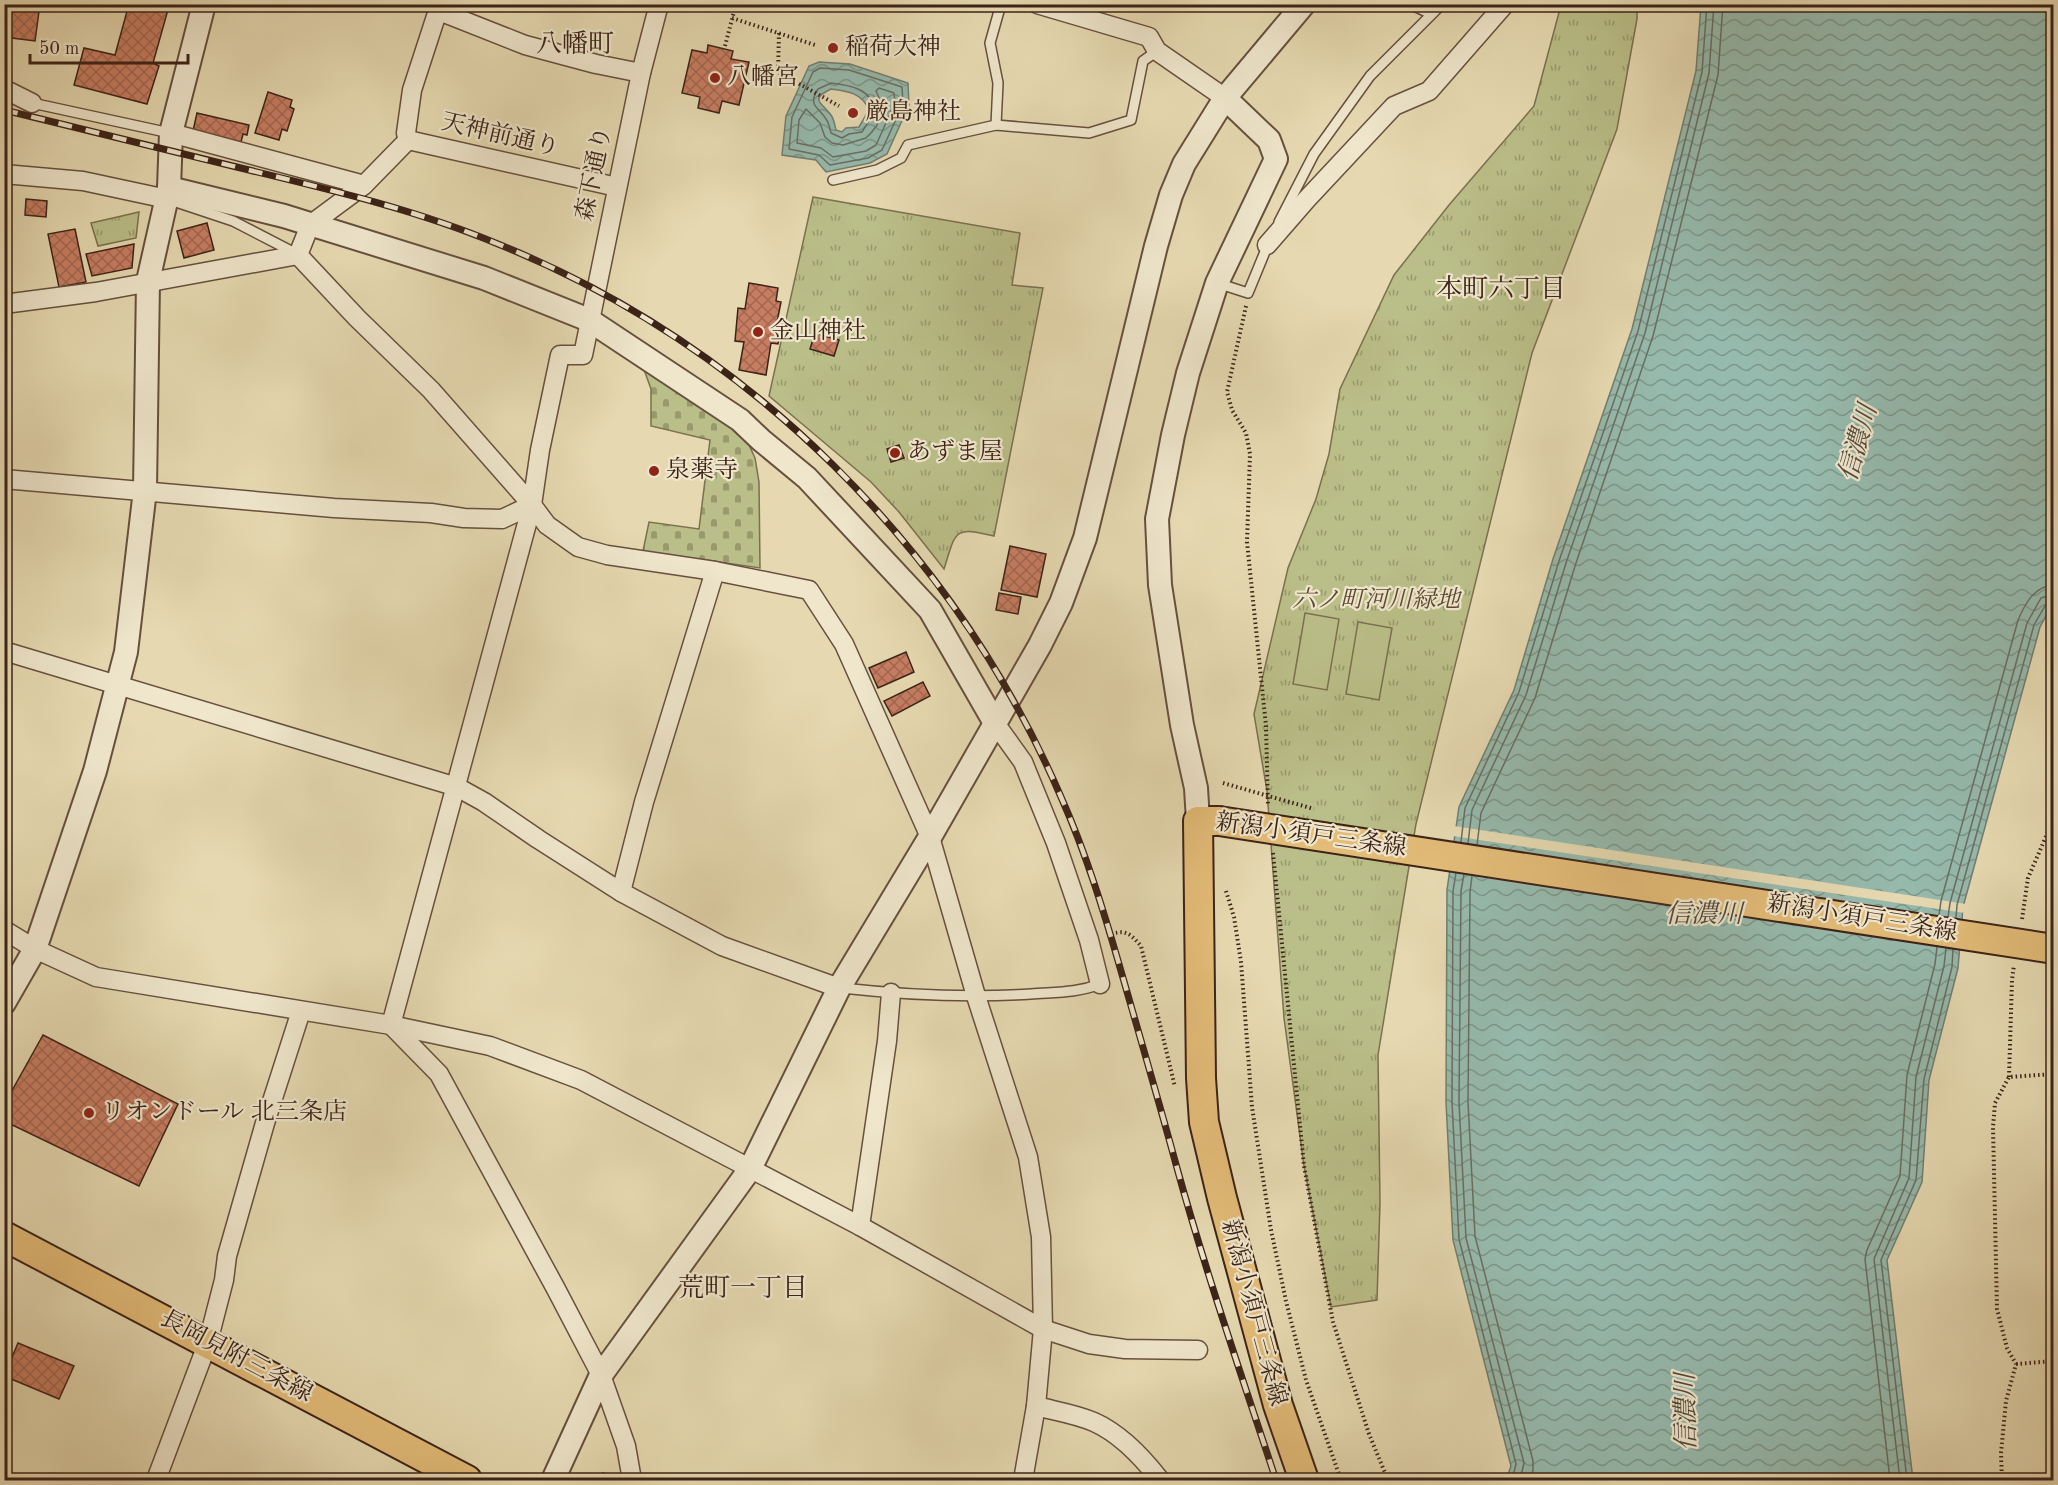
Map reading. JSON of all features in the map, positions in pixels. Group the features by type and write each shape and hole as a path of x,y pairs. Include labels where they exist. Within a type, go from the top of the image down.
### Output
{"main road":[{"name":"新潟小須戸三条線","path":"1304,1480 1278,1405 1222,1198 1204,1122 1201,1078 1209,821 2054,949"},
{"name":"長岡見附三条線","path":"4,1236 467,1480"}],"street":[{"path":"4,1004 35,949 95,771 126,652 145,490 148,281 168,194 171,133 204,4"},
{"name":"森下通り","path":"532,505 540,450 561,355 583,355 641,73 659,4"},
{"path":"1037,4 1149,37 1157,51 1226,98 1269,140 1276,159 1217,283 1188,373 1157,519 1160,585 1182,724 1196,788 1209,821"},
{"path":"553,1480 602,1375 750,1169 839,988 930,837 1040,645 1073,573 1085,538 1156,246 1171,195 1184,164 1226,98 1304,4"},
{"path":"1267,245 1394,106 1429,91 1505,4"},
{"path":"298,255 310,225 363,185 408,140 406,133 412,90 439,8 525,45 596,64 641,73"},
{"path":"4,89 32,103"},
{"path":"171,133 363,185"},
{"name":"天神前通り","path":"408,140 617,188"},
{"path":"4,174 168,194 284,216 484,278 589,320 740,420 807,478 930,610 995,723 1023,762 1056,843 1089,940 1100,984"},
{"path":"4,304 96,292 298,255"},
{"path":"298,255 357,318 431,390 547,525 578,547 607,555 715,571 809,590 844,644 930,837 976,996 1028,1157 1041,1237 1043,1329 1036,1406 1023,1480"},
{"path":"4,479 483,519 502,519 532,505"},
{"path":"391,1025 532,505"},
{"path":"621,892 644,802 715,571"},
{"path":"4,651 457,787 484,802 538,840 621,892 722,946 839,988"},
{"path":"4,930 35,949 96,977 391,1025 490,1046 581,1080 860,1226 1043,1329 1098,1346 1125,1349 1198,1350"},
{"path":"860,1226 887,1041 891,993"},
{"path":"156,1480 208,1342 224,1280 227,1256 265,1123 301,1011"},
{"path":"391,1025 439,1074 602,1375 626,1446 632,1480"},
{"path":"1036,1406 1095,1422 1143,1459 1160,1480"}],"lane":[{"path":"996,125 998,83 990,43 1001,4"},
{"path":"1410,4 1431,15"},
{"path":"1217,283 1248,293 1267,245 1320,145 1370,76 1442,4"},
{"path":"833,180 878,170 901,158 908,145 996,125 1089,133 1131,120 1143,61 1157,51"},
{"path":"32,103 171,133"},
{"path":"168,194 233,221 298,255"},
{"path":"839,988 891,993 976,996 1082,991 1100,984"}],"path":[{"path":"725,46 736,4"},
{"path":"732,18 815,45"},
{"path":"778,33 778,72 840,106"},
{"path":"1248,293 1242,330 1227,392 1232,410 1246,433 1250,454 1247,542 1266,726 1269,814"},
{"path":"1223,783 1316,809"},
{"path":"1273,850 1304,1166 1333,1322 1370,1434 1388,1480"},
{"path":"1226,891 1234,917 1241,962 1252,1107 1271,1230 1306,1380 1341,1480"},
{"path":"2018,916 2030,918"},
{"path":"1089,940 1122,931 1132,935 1141,946 1178,1096"},
{"path":"2002,1480 2001,1453 2006,1401 2016,1364 2007,1348 1997,1309 1993,1127 1995,1103 2009,1077 2054,1074"},
{"path":"2016,1364 2054,1361"}],"green space":[{"name":"六ノ町河川緑地","path":"1561,5 1637,5 1637,19 1617,129 1532,353 1416,824 1378,1055 1380,1203 1377,1300 1331,1307 1304,1166 1284,1018 1267,791 1254,714 1288,568 1316,499 1329,454 1340,389 1394,275 1449,205 1534,106"},
{"path":"813,197 1020,233 1012,285 1043,288 994,536 971,532 958,534 951,546 944,569 899,512 871,482 769,396"},
{"path":"139,212 136,238 98,246 91,223"},
{"path":"642,364 744,434 755,458 759,482 760,568 643,551 649,522 699,529 710,440 651,426 651,389"},
{"path":"1305,613 1339,619 1327,690 1293,684"},
{"path":"1358,622 1392,628 1379,700 1346,694"}],"water":[{"name":"信濃川","path":"1701,5 2053,5 2053,603 2040,627 1963,907 1958,968 1929,1080 1922,1182 1887,1260 1913,1480 1506,1480 1511,1466 1453,1240 1446,1102 1447,890 1459,807 1514,690 1553,559 1632,329 1696,71"},
{"path":"819,62 850,64 908,83 909,105 887,154 870,163 826,172 816,160 782,155 786,116 809,66","holes":["831,89 854,94 866,104 869,110 859,127 846,128 842,132 836,130 832,117 819,102 820,96"]}],"pier":[{"path":"1454,826 1966,904 1965,913 1453,836"}],"building":[{"path":"4,4 40,4 35,41 4,37"},
{"path":"129,4 169,6 153,63 159,66 147,104 74,85 84,48 115,55"},
{"name":"八幡宮","path":"708,45 733,51 731,59 749,62 739,105 722,101 719,113 698,108 700,97 682,93 692,50 707,53"},
{"path":"268,92 292,100 290,107 294,109 287,131 282,129 279,140 255,133"},
{"path":"197,113 249,125 247,135 243,134 241,142 193,131"},
{"path":"26,199 47,201 46,217 25,215"},
{"path":"207,223 214,250 184,258 177,231"},
{"path":"75,229 86,282 59,287 48,234"},
{"path":"134,244 132,268 92,276 86,254"},
{"name":"金山神社","path":"749,283 778,288 776,301 781,302 777,322 782,323 778,344 771,343 766,375 739,370 744,342 735,341 738,308 745,309"},
{"path":"815,333 839,340 834,356 810,349"},
{"name":"あずま屋","path":"899,445 904,458 891,462 887,449"},
{"path":"1010,546 1046,554 1037,597 1001,590"},
{"path":"999,593 1021,597 1018,614 996,610"},
{"path":"906,652 914,672 878,688 869,668"},
{"path":"923,682 930,696 892,716 884,701"},
{"name":"リオンドール 北三条店","path":"43,1035 178,1104 139,1186 4,1121 4,1105"},
{"path":"18,1343 74,1366 59,1399 4,1376"},
{"path":"603,1473 621,1480 599,1480"},
{"path":"279,1475 294,1480 277,1480"}],"railway":[{"path":"4,110 346,194 438,221 498,244 590,287 677,338 758,398 834,465 902,540 963,620 1016,706 1061,797 1079,840 1101,905 1200,1247 1276,1480"}],"place":[{"name":"稲荷大神","path":"833,48"},
{"name":"八幡宮","path":"715,78"},
{"name":"厳島神社","path":"853,113"},
{"name":"金山神社","path":"758,332"},
{"name":"あずま屋","path":"895,453"},
{"name":"泉薬寺","path":"654,471"},
{"name":"リオンドール 北三条店","path":"89,1113"}],"district":[{"name":"八幡町","path":"575,45"},
{"name":"本町六丁目","path":"1501,290"},
{"name":"荒町一丁目","path":"743,1289"}]}
